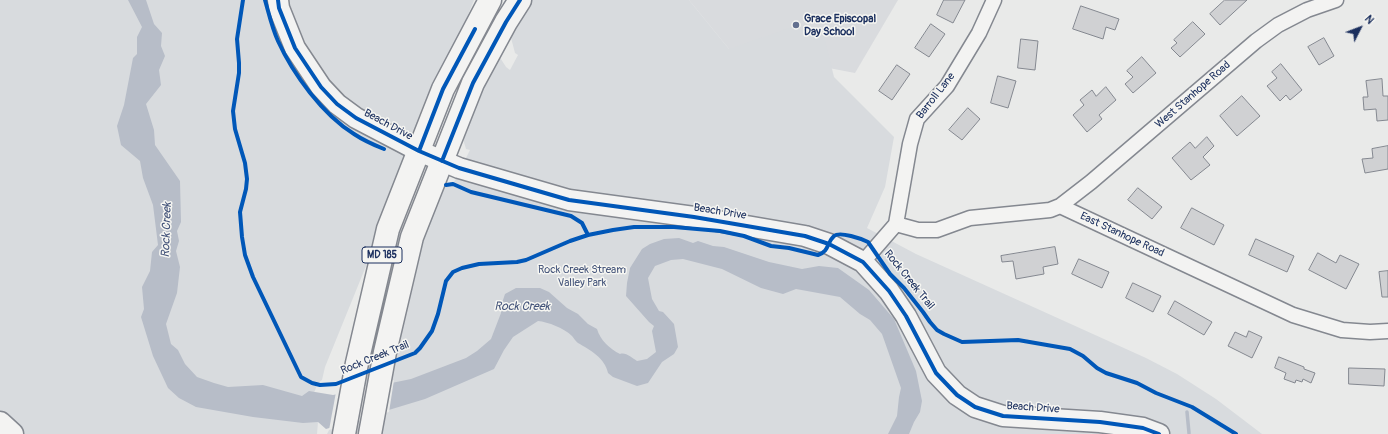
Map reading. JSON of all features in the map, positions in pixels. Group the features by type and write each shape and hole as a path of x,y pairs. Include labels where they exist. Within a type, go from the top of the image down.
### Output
{"main road":[{"name":"MD 185","path":"344,434 356,363 388,229 443,89 490,0"},
{"name":"MD 185","path":"370,434 385,352 412,237 473,83 506,22 520,0"},
{"path":"0,423 12,434"}],"street":[{"name":"Beach Drive","path":"278,0 279,8 295,48 321,86 337,104 356,118 419,151 459,168 569,200 686,216 805,236 829,244 863,262 889,291 906,316 936,373 957,395 975,407 1003,416 1100,422 1143,428 1159,434"},
{"name":"Barroll Lane","path":"896,224 910,144 917,119 947,86 980,33 994,0"},
{"name":"West Stanhope Road","path":"1060,206 1097,177 1256,40 1278,25 1307,10 1336,0"},
{"path":"863,262 896,224 918,230 937,230 970,218 1050,210 1060,206"},
{"name":"East Stanhope Road","path":"1060,206 1293,315 1342,330 1370,332 1388,331"}],"shaded area":[{"name":"Grace Episcopal Day School","path":"689,0 898,0 855,73 729,49"}],"green space":[{"path":"0,0 474,0 325,367 322,380 318,383 302,422 318,422 317,434 0,434"},
{"name":"Rock Creek Stream Valley Park","path":"532,0 689,0 729,49 792,27 824,37 834,77 894,137 885,187 867,228 916,254 1146,358 1177,374 1216,399 1262,434 327,434 421,247 438,196 446,185 453,184 470,150 466,149 463,139 465,125 499,56 506,67 510,70 518,55 515,53 510,34"}],"water":[{"name":"Rock Creek","path":"128,0 146,0 154,24 162,33 161,46 165,56 159,70 161,85 146,104 154,130 155,145 180,181 181,222 177,231 179,241 176,251 180,267 177,293 166,324 171,344 178,350 185,364 197,377 228,387 263,385 302,396 309,391 333,395 411,379 466,358 491,339 501,313 501,306 505,294 516,288 540,288 549,292 567,308 578,314 588,324 597,329 598,333 606,344 613,350 620,354 627,355 637,361 647,359 656,352 652,331 654,326 626,296 630,268 642,249 650,244 664,239 679,238 693,243 698,241 713,246 724,247 769,262 802,269 819,266 838,268 869,290 894,319 916,371 922,401 920,412 909,434 888,434 897,416 901,388 882,334 870,320 860,314 840,297 796,289 783,294 761,288 722,269 683,259 671,260 655,266 648,278 652,299 659,311 663,312 674,324 678,347 674,354 662,362 648,383 637,386 613,377 608,373 604,363 600,359 577,342 565,330 538,321 513,337 494,369 425,399 326,429 318,422 303,423 253,417 196,407 179,398 168,388 153,356 141,317 144,309 142,287 150,271 152,252 158,245 153,205 143,178 140,161 121,145 117,126 124,105 133,58 137,54 137,37 142,27"}],"pier":[{"path":"394,380 389,412 329,430 336,392"}],"building":[{"path":"944,0 965,0 953,23 937,15"},
{"path":"1225,0 1247,0 1220,25 1210,14"},
{"path":"1081,6 1119,19 1115,30 1106,27 1103,39 1073,29"},
{"path":"1193,22 1205,34 1180,57 1171,48 1177,43 1174,40"},
{"path":"931,24 945,34 929,57 915,48"},
{"path":"1324,38 1334,56 1319,65 1308,47"},
{"path":"1021,39 1038,41 1035,70 1018,68"},
{"path":"1142,57 1156,73 1133,93 1125,84 1133,77 1127,71"},
{"path":"1281,64 1302,90 1290,100 1286,95 1280,101 1267,86 1277,78 1272,72"},
{"path":"897,65 910,74 892,100 879,91"},
{"path":"998,76 1016,81 1008,108 991,103"},
{"path":"1382,79 1383,96 1388,96 1388,120 1377,121 1376,109 1364,110 1363,97 1368,97 1366,81"},
{"path":"1106,87 1116,100 1099,115 1102,119 1087,132 1073,115 1084,105 1080,100 1092,90 1096,96"},
{"path":"1242,96 1260,116 1237,136 1220,116"},
{"path":"968,108 980,119 962,140 949,130"},
{"path":"1207,137 1214,146 1203,157 1210,165 1191,180 1172,158 1190,142 1195,148"},
{"path":"1388,146 1388,169 1365,173 1362,159 1373,158 1372,149"},
{"path":"1138,188 1162,207 1152,219 1128,200"},
{"path":"1192,208 1224,225 1214,245 1181,228"},
{"path":"1256,239 1294,256 1287,272 1249,255"},
{"path":"1055,247 1058,264 1043,267 1044,274 1016,279 1013,261 1002,262 1001,256"},
{"path":"1318,253 1336,263 1340,255 1359,264 1346,289 1309,270"},
{"path":"1079,259 1109,272 1102,288 1072,274"},
{"path":"1388,271 1388,297 1382,297 1379,272"},
{"path":"1133,283 1161,296 1153,312 1126,298"},
{"path":"1175,301 1212,322 1204,335 1168,314"},
{"path":"1249,331 1262,337 1252,358 1228,346 1235,332 1246,337"},
{"path":"1279,357 1315,373 1311,383 1303,379 1302,382 1296,380 1295,383 1284,379 1286,373 1275,368"},
{"path":"1349,368 1385,369 1384,386 1349,384"}],"waterway":[{"path":"1187,412 1189,433"}],"cycle path":[{"name":"Rock Creek Trail","path":"243,0 237,39 239,73 233,111 235,129 245,163 247,179 240,212 245,255 253,277 301,377 312,383 320,385 336,384 415,353 432,331 446,281 453,272 462,268 479,264 517,262 526,260 588,235 634,227 674,227 720,231 744,236 771,246 789,248 818,255 826,249 834,236 841,234 868,242 890,274 904,288 937,330 944,334 962,342 1018,340 1070,349 1083,356 1097,368 1106,373 1137,383 1156,393 1192,407 1236,434"},
{"path":"265,0 272,26 284,54 310,93 342,126 361,138 384,149"},
{"path":"278,0 279,8 295,48 321,87 337,104 356,118 419,151 459,168 569,200 694,217 805,236 829,244 863,262 889,291 906,316 936,373 957,395 975,407 1003,416 1100,422 1143,428 1159,434"},
{"path":"442,161 473,83 506,22 520,0"},
{"path":"419,151 443,89 475,29"},
{"path":"446,185 453,184 471,192 571,216 582,223 588,235"}],"place":[{"name":"Grace Episcopal Day School","path":"796,25"}]}
